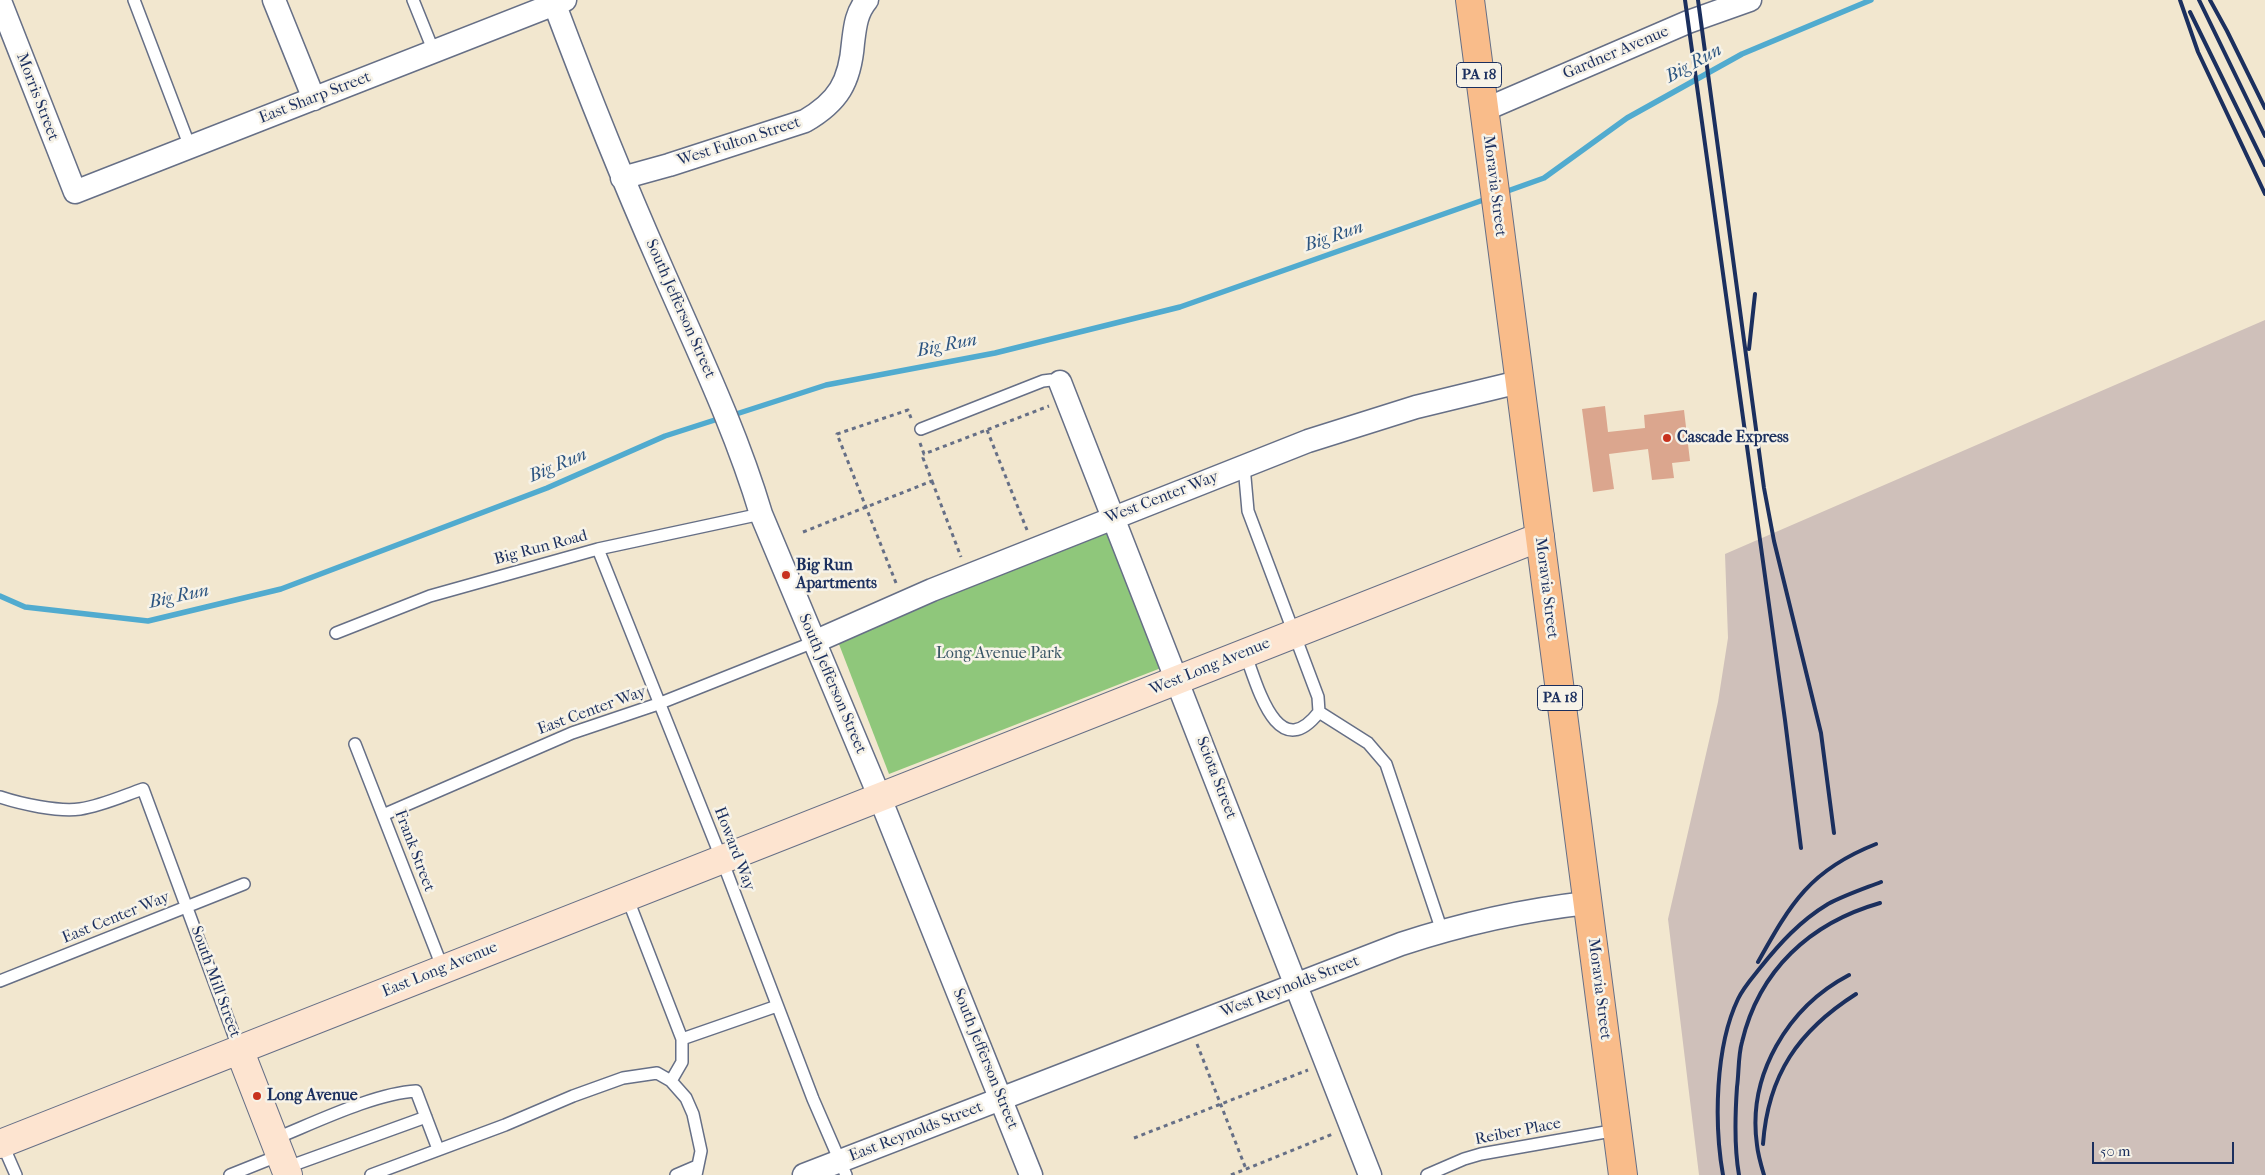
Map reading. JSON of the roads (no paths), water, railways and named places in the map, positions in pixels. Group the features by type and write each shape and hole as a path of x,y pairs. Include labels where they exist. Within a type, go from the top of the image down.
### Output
{"main road":[{"name":"Moravia Street","path":"1470,0 1623,1175"}],"street":[{"path":"274,0 314,99"},
{"name":"West Fulton Street","path":"622,178 670,165 805,122 823,111 837,96 847,77 852,57 855,22 861,7 867,0"},
{"name":"Gardner Avenue","path":"1484,110 1688,22 1750,0"},
{"name":"East Sharp Street","path":"75,192 434,52 557,1"},
{"name":"South Jefferson Street","path":"557,1 622,178 716,392 748,472 761,514 880,798 1031,1175"},
{"name":"Morris Street","path":"0,2 75,192"},
{"name":"Sciota Street","path":"1060,382 1370,1175"},
{"name":"West Center Way","path":"814,642 932,590 1244,466 1363,423 1519,382"},
{"name":"West Long Avenue","path":"880,798 1540,537"},
{"name":"East Long Avenue","path":"1,1143 880,798"},
{"name":"West Reynolds Street","path":"1001,1099 1401,944 1442,931 1511,914 1587,903"},
{"name":"South Mill Street","path":"239,1050 282,1159"},
{"name":"East Reynolds Street","path":"804,1175 844,1168 1001,1099"}],"lane":[{"path":"134,0 190,147"},
{"path":"413,0 434,52"},
{"path":"919,433 1043,381 1060,382"},
{"path":"1244,466 1248,511 1318,697 1319,712 1309,726 1295,731 1282,728 1269,714 1246,653"},
{"name":"Big Run Road","path":"336,633 430,596 598,549 761,514"},
{"name":"Howard Way","path":"598,549 658,704 722,860 813,1099 844,1168"},
{"name":"East Center Way","path":"382,815 572,732 658,704 814,642"},
{"path":"1319,712 1368,743 1386,764 1442,931"},
{"name":"Frank Street","path":"355,744 443,969"},
{"name":"South Mill Street","path":"0,797 12,801 57,808 79,809 143,788 188,906 239,1050"},
{"name":"East Center Way","path":"0,981 244,884"},
{"path":"627,897 682,1039 682,1062 671,1080"},
{"path":"682,1039 777,1006"},
{"path":"370,1175 506,1125 573,1096 624,1078 657,1072 671,1080 686,1098 693,1114 701,1151 697,1171 676,1175"},
{"path":"282,1159 374,1100 401,1092 416,1091 438,1149"},
{"path":"230,1175 426,1116"},
{"name":"Reiber Place","path":"1427,1175 1464,1159 1481,1154 1617,1130"},
{"path":"1,1143 16,1175"}],"waterway":[{"name":"Big Run","path":"1502,193 1544,178 1627,118 1742,54 1871,0"},
{"name":"Big Run","path":"730,416 826,385 995,353 1180,307 1489,198"},
{"name":"Big Run","path":"0,596 25,607 148,621 281,589 547,488 665,436 721,418"}],"railway":[{"path":"1685,0 1801,848"},
{"path":"1698,0 1764,488 1774,541 1821,733 1834,833"},
{"path":"2180,0 2198,52 2265,194"},
{"path":"2199,0 2265,136"},
{"path":"2210,0 2265,108"},
{"path":"2190,12 2265,165"},
{"path":"1749,349 1755,294"},
{"path":"1758,962 1792,906 1818,877 1853,854 1876,844"},
{"path":"1723,1175 1718,1133 1718,1086 1730,1018 1740,995 1775,950 1808,918 1834,901 1881,882"},
{"path":"1739,1175 1735,1120 1740,1053 1750,1016 1761,993 1791,953 1810,937 1831,923 1880,903"},
{"path":"1764,1175 1757,1149 1756,1119 1759,1093 1766,1069 1776,1046 1790,1024 1807,1005 1849,975"},
{"path":"1763,1144 1771,1097 1779,1076 1790,1057 1802,1040 1818,1023 1856,994"}],"place":[{"name":"Cascade Express","path":"1667,438"},
{"name":"Big Run Apartments","path":"786,575"},
{"name":"Long Avenue","path":"257,1096"}],"park label":[{"name":"Long Avenue Park","path":"999,654"}]}
